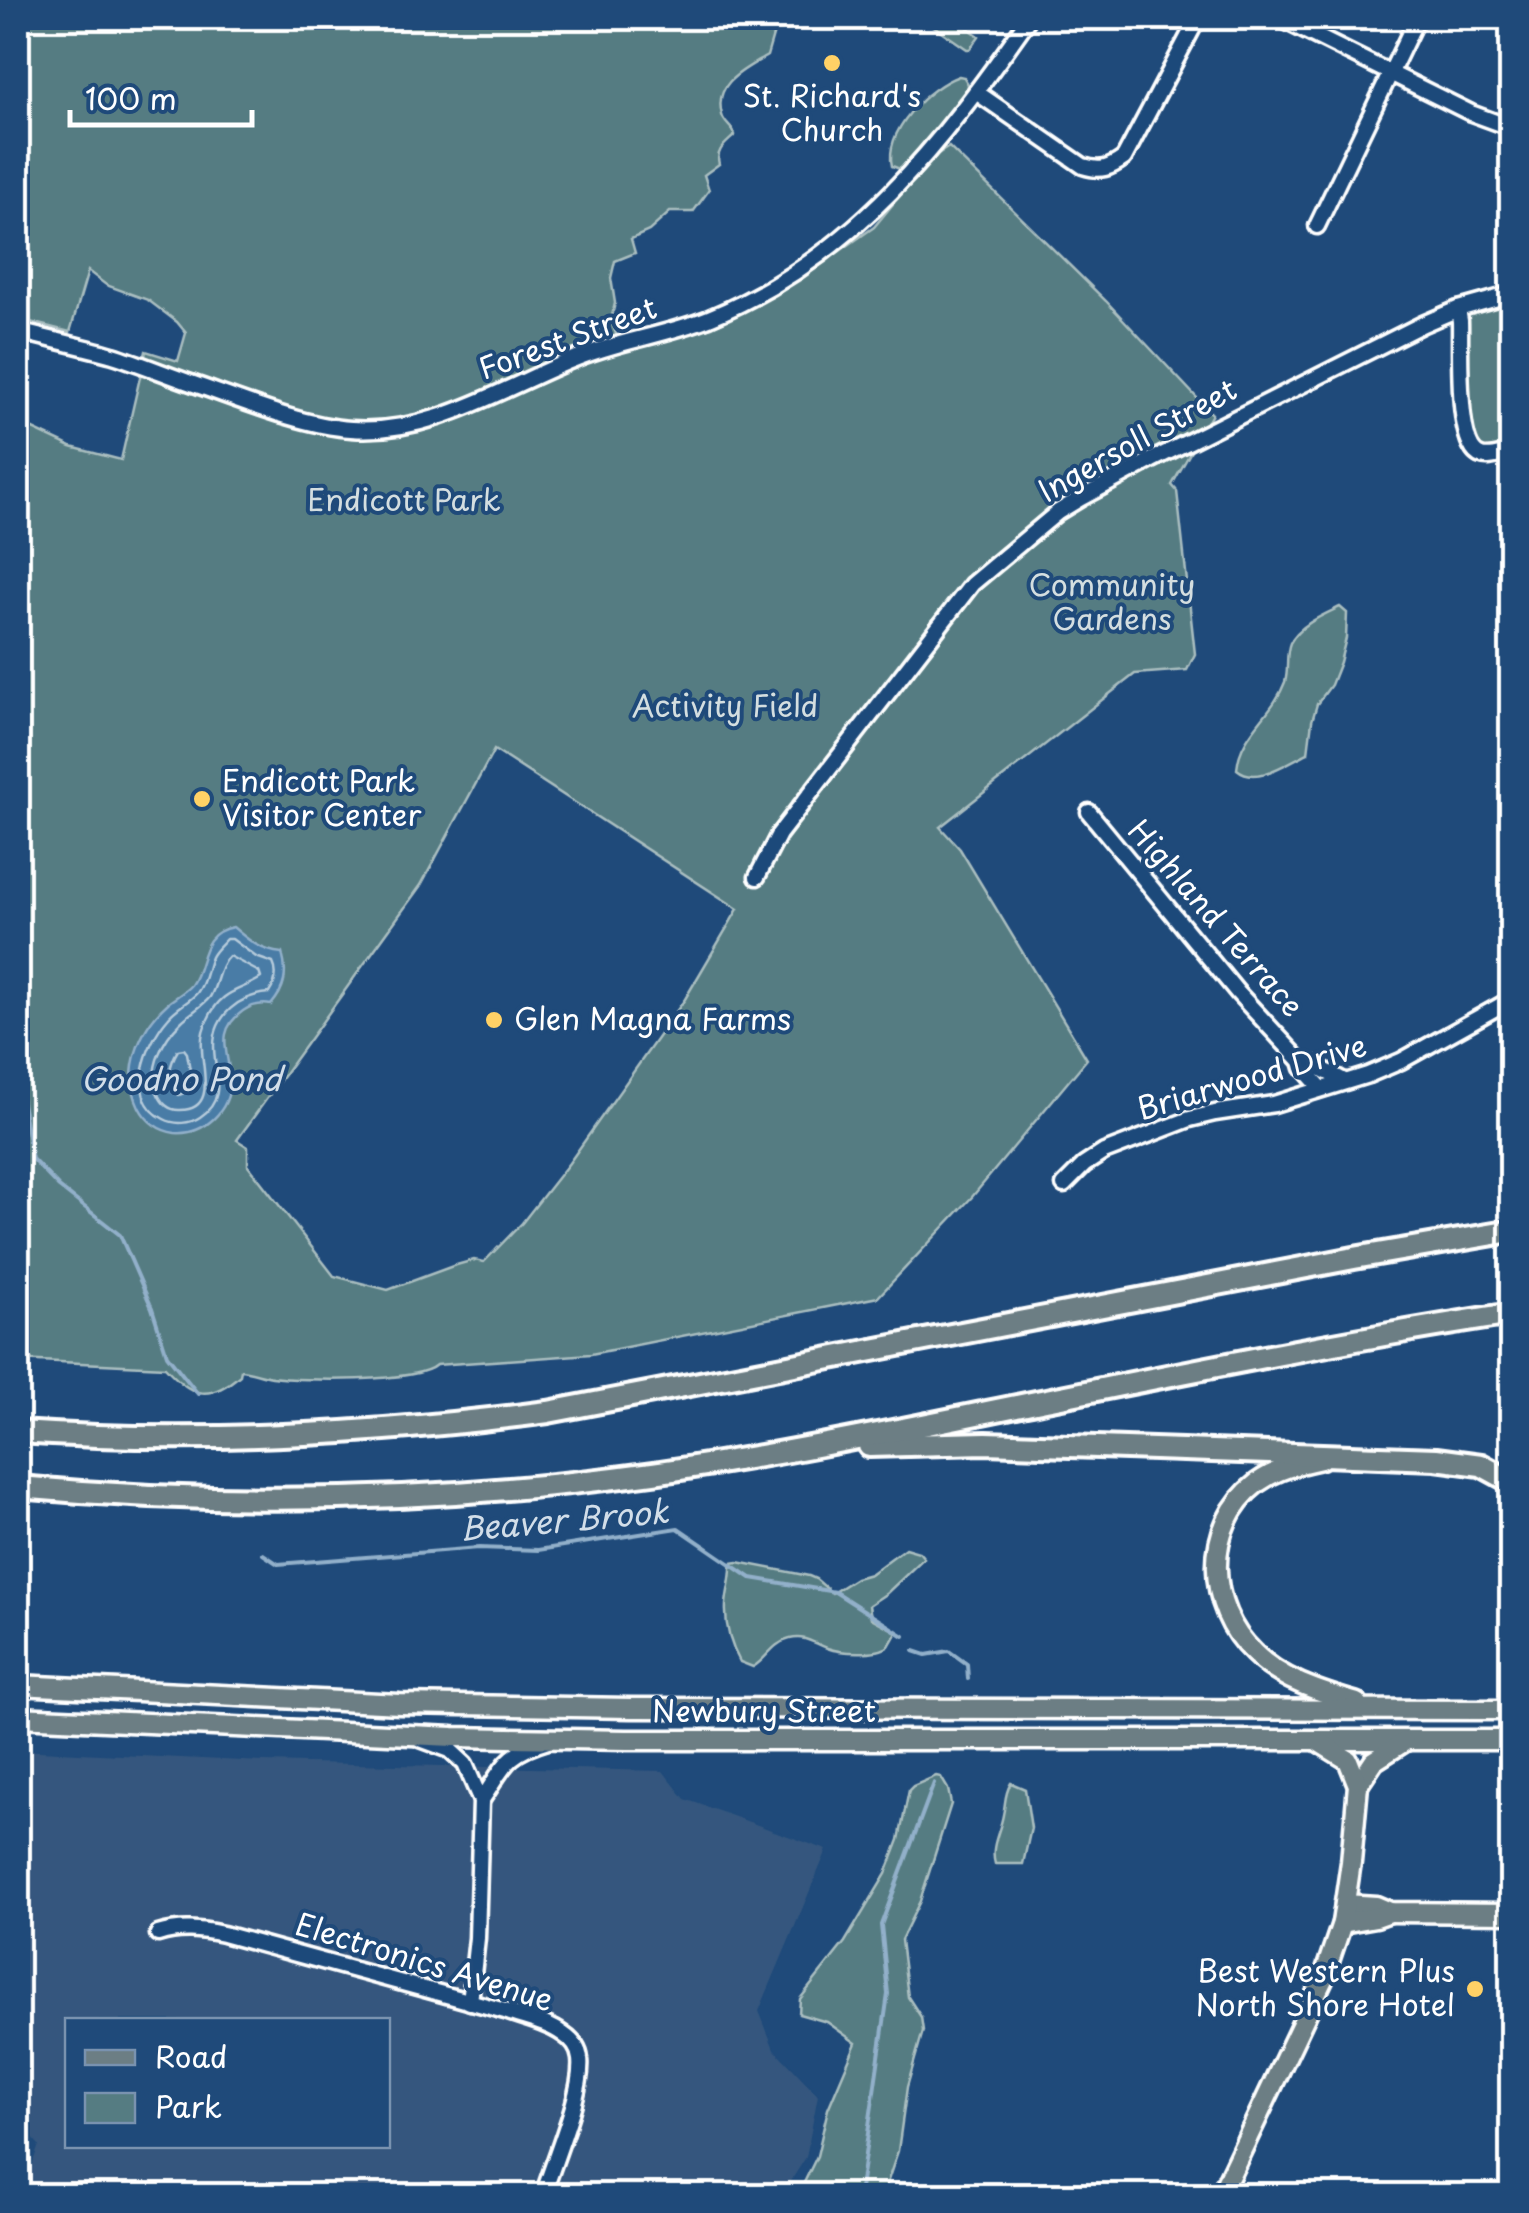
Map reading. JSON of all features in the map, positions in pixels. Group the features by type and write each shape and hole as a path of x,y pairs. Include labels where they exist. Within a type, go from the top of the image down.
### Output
{"highway":[{"path":"18,1432 144,1437 298,1435 531,1414 1512,1231"},
{"path":"18,1487 174,1497 332,1499 649,1474 1512,1314"},
{"path":"784,1451 942,1442 1463,1462 1481,1465 1512,1482"}],"main road":[{"path":"1333,1457 1273,1473 1243,1495 1221,1531 1216,1570 1225,1611 1250,1650 1279,1673 1377,1709"},
{"name":"Newbury Street","path":"18,1685 400,1704 631,1708 1510,1710"},
{"name":"Newbury Street","path":"18,1716 558,1738 1511,1740"},
{"path":"1220,2196 1323,1979 1343,1914 1358,1785 1348,1760 1314,1740"},
{"path":"1358,1785 1374,1761 1406,1740"},
{"path":"1351,1862 1362,1890 1383,1909"},
{"path":"1343,1914 1383,1909 1507,1911"}],"street":[{"name":"Forest Street","path":"18,332 114,356 273,411 330,426 362,430 420,422 616,343 710,317 786,277 862,222 929,154 1029,18"},
{"path":"976,92 1084,166 1105,170 1124,158 1198,18"},
{"path":"1279,18 1470,113 1512,128"},
{"path":"1317,226 1417,18"},
{"name":"Ingersoll Street","path":"758,877 779,834 972,584 1037,529 1080,498 1357,356 1458,309 1512,294"},
{"path":"1458,309 1462,419 1467,438 1475,453 1484,457 1512,453"},
{"name":"Highland Terrace","path":"1088,812 1321,1088"},
{"name":"Briarwood Drive","path":"1064,1185 1084,1164 1104,1152 1190,1119 1274,1104 1401,1061 1512,999"},
{"name":"Highland Terrace","path":"1301,1061 1344,1081"},
{"path":"410,1734 450,1750 459,1758 471,1774 481,1801 478,1938 470,2002"},
{"path":"481,1801 518,1752 558,1738"},
{"name":"Electronics Avenue","path":"158,1934 196,1928 224,1934 470,2002 564,2034 577,2048 580,2074 543,2196"}],"shaded area":[{"path":"18,1750 263,1762 663,1771 685,1799 827,1850 759,2011 774,2049 818,2095 806,2157 782,2195 21,2195 39,2145 18,2122"}],"green space":[{"name":"Endicott Park","path":"18,18 783,18 767,56 732,79 722,94 722,115 735,135 720,151 719,164 704,175 709,190 693,212 670,212 649,231 631,239 635,253 615,261 611,320 620,346 712,327 760,303 874,227 930,159 949,147 1106,301 1212,414 1172,485 1177,491 1195,654 1187,670 1135,674 940,827 960,849 1087,1059 972,1197 878,1297 591,1354 436,1365 406,1375 358,1379 272,1377 241,1370 228,1384 209,1393 191,1389 165,1367 18,1360 18,422 71,447 121,460 146,351 178,361 186,333 148,300 106,285 88,271 70,332 18,319","holes":["494,750 738,909 685,999 569,1163 522,1223 484,1262 474,1260 453,1266 388,1290 334,1276 248,1165 248,1147 237,1140 421,885"]},
{"path":"922,18 955,18 979,36 967,49"},
{"path":"959,76 968,85 959,102 900,169 892,166 895,139 911,112 934,90"},
{"path":"1511,304 1511,450 1483,450 1474,441 1467,411 1464,325 1470,312"},
{"path":"1340,607 1347,613 1346,638 1331,685 1317,704 1308,753 1263,774 1245,774 1237,769 1239,756 1280,694 1294,637 1312,621"},
{"path":"905,1548 924,1558 869,1605 871,1618 897,1632 889,1646 876,1651 849,1652 795,1638 779,1644 753,1667 740,1662 726,1620 731,1563 809,1576 832,1593 870,1574"},
{"path":"936,1776 948,1789 951,1804 920,1901 901,1940 908,1997 921,2017 923,2031 907,2087 898,2151 883,2195 798,2195 817,2156 828,2109 856,2043 827,2022 799,2014 800,1999 845,1942 886,1874 899,1840 909,1790"},
{"path":"1011,1783 1025,1789 1031,1828 1023,1864 995,1864 995,1846"}],"water":[{"name":"Goodno Pond","path":"233,927 261,947 282,953 282,987 271,1005 246,1009 228,1027 225,1044 229,1092 220,1111 196,1130 169,1132 145,1117 139,1107 132,1080 136,1052 157,1014 191,985 208,943 222,930"}],"waterway":[{"name":"Beaver Brook","path":"18,1080 32,1159 59,1187 120,1235 152,1308 167,1355 198,1394"},
{"name":"Beaver Brook","path":"263,1554 278,1564 479,1548 538,1550 678,1528 751,1578 835,1592 904,1636"},
{"name":"Beaver Brook","path":"914,1651 926,1655 949,1651 967,1664 968,1679"},
{"name":"Beaver Brook","path":"859,2196 888,1994 881,1925 934,1783"}],"place":[{"name":"St. Richard's Church","path":"832,63"},
{"name":"Endicott Park Visitor Center","path":"202,799"},
{"name":"Glen Magna Farms","path":"494,1020"},
{"name":"Best Western Plus North Shore Hotel","path":"1475,1989"}],"park label":[{"name":"Community Gardens","path":"1112,603"},
{"name":"Activity Field","path":"725,707"}]}
